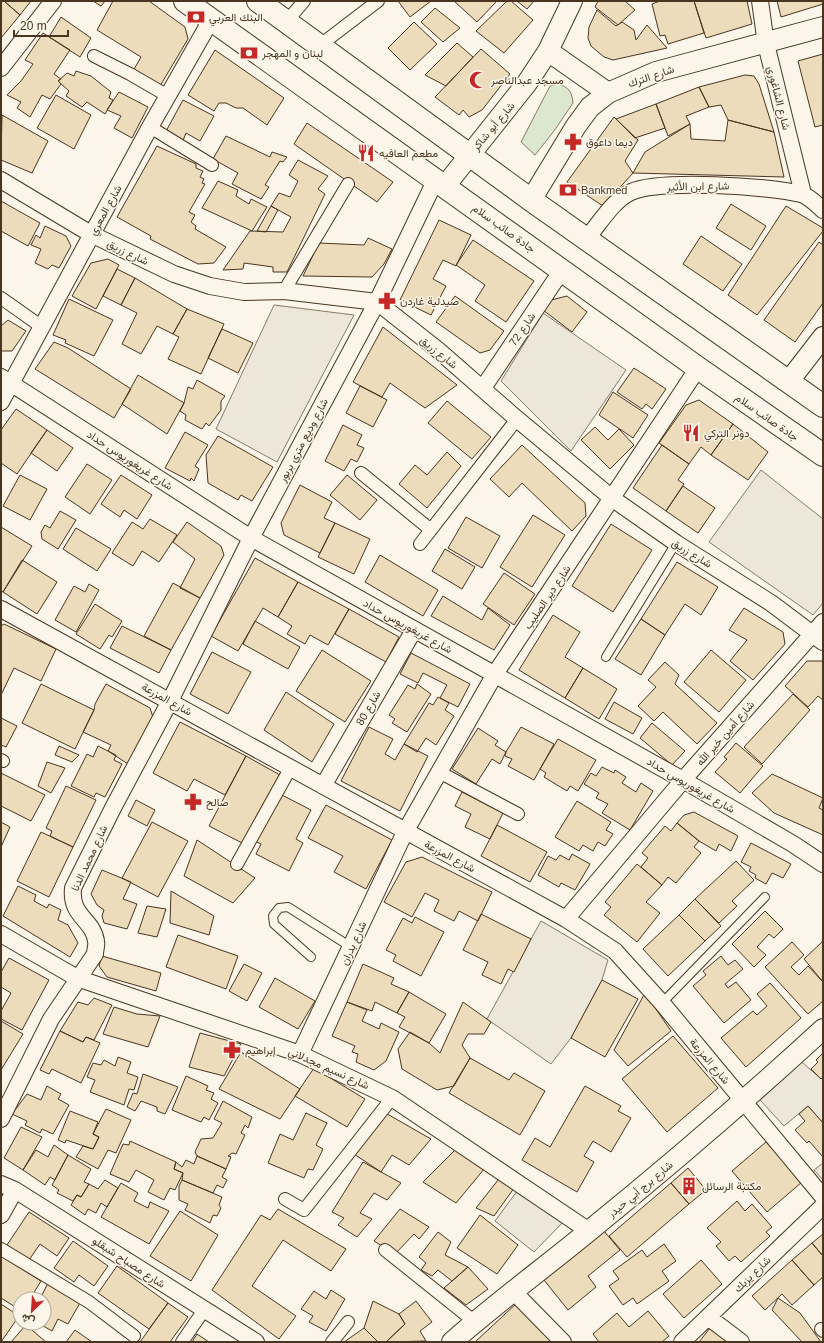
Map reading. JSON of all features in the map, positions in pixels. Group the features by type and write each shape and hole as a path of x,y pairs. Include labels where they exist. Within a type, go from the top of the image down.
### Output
{"highway":[{"name":"جادة صائب سلام","path":"185,1 698,368 823,455"},
{"path":"258,1 531,200 587,238 823,406"}],"street":[{"path":"1,68 53,1"},
{"path":"287,21 304,1"},
{"path":"319,46 378,1"},
{"name":"شارع أبو شاكر","path":"440,183 469,154 527,84 548,51 572,1"},
{"name":"شارع الشاغوري","path":"760,1 766,44 803,194"},
{"name":"شارع المعري","path":"1,402 6,380 42,327 91,234 211,20"},
{"name":"شارع الترك","path":"531,200 576,126 590,107 608,94 656,72 823,28"},
{"path":"548,51 608,94"},
{"path":"94,56 130,74 168,96"},
{"path":"150,127 212,165"},
{"name":"شارع زريق","path":"1,180 91,234 174,274 210,286 244,292 284,291 377,302 483,388 517,419 613,499 676,543 820,632"},
{"name":"شارع وديع متري بربور","path":"170,701 251,538 440,183"},
{"path":"284,291 348,184"},
{"name":"شارع ابن الأثير","path":"587,238 626,194 640,188 694,185 748,186 803,194"},
{"path":"803,194 823,210"},
{"name":"شارع 72","path":"483,388 562,270"},
{"path":"1,298 42,327"},
{"path":"789,381 823,337"},
{"name":"شارع دير الصليب","path":"405,832 495,674 613,499 698,368"},
{"name":"شارع غريغوريوس حداد","path":"6,380 251,538 683,780 793,844 823,864"},
{"path":"420,544 517,419"},
{"path":"361,473 431,530"},
{"name":"شارع المزرعة","path":"1,609 566,919 615,951 662,1003 823,1197"},
{"name":"شارع 80","path":"323,786 414,630"},
{"name":"شارع أمين خير الله","path":"566,919 683,780 820,632"},
{"name":"شارع محمد الدنا","path":"3,1109 51,1019 77,978 95,954 96,942 93,932 74,906 72,899 73,888 114,806 170,701"},
{"path":"237,864 291,767"},
{"path":"439,772 518,814"},
{"name":"شارع بدران","path":"300,1054 405,832"},
{"name":"شارع نسيم مجدلاني","path":"1,934 77,978 300,1054 392,1098 589,1231"},
{"name":"شارع برج أبي حيدر","path":"452,1342 513,1291 589,1231 744,1102 823,1029"},
{"path":"285,1199 304,1210 392,1098"},
{"path":"1,1215 8,1187"},
{"name":"شارع مصباح شبقلو","path":"8,1187 256,1342"},
{"name":"شارع يزبك","path":"682,1342 823,1206"},
{"path":"1,1249 88,1302 134,1336"},
{"path":"386,1250 475,1322"},
{"path":"513,1291 563,1342"},
{"path":"182,1342 204,1310"},
{"path":"708,1317 741,1342"},
{"path":"332,1342 348,1322"}],"lane":[{"path":"606,657 676,543"},
{"path":"662,1003 765,896"},
{"path":"311,957 274,924 273,916 280,908 288,908 351,947"}],"green space":[{"path":"558,84 569,90 573,103 535,155 521,142 550,86"}],"shaded area":[{"path":"274,305 354,315 277,462 216,429"},
{"path":"543,313 626,370 571,451 501,381"},
{"path":"761,470 823,519 823,603 813,615 709,542"},
{"path":"541,921 608,960 602,980 571,1038 551,1064 487,1019"},
{"path":"802,1062 821,1079 823,1077 823,1123 808,1106 784,1126 760,1100"},
{"path":"823,1163 823,1180 814,1170"},
{"path":"523,1183 569,1216 534,1252 495,1221"}],"building":[{"path":"1,1 4,1 20,15 1,38"},
{"path":"4,1 31,1 20,15"},
{"path":"93,1 105,1 101,6"},
{"path":"113,1 149,1 185,27 188,39 160,86 133,71 141,57 97,30"},
{"path":"398,1 431,1 410,17"},
{"path":"454,1 497,1 477,22"},
{"path":"507,1 511,1 533,20 504,53 476,31"},
{"path":"517,1 534,1 527,9"},
{"path":"598,1 625,1 635,10 618,25 595,7"},
{"path":"660,1 694,1 704,33 668,44 665,35 660,36 652,4"},
{"path":"694,1 747,1 752,24 706,38"},
{"path":"777,1 823,1 823,4 781,17"},
{"path":"435,8 460,28 443,42 421,22"},
{"path":"597,10 616,26 622,22 634,30 636,40 647,25 667,48 613,60 604,57 591,46 588,38 589,27"},
{"path":"61,17 91,38 80,57 49,37"},
{"path":"414,22 437,44 410,70 388,48"},
{"path":"43,33 70,50 54,74 61,79 58,81 61,84 50,99 42,95 30,117 17,108 21,102 7,95 21,81 33,64 25,60"},
{"path":"457,43 473,57 446,86 425,75"},
{"name":"مسجد عبدالناصر","path":"481,49 510,74 482,110 469,117 463,110 459,115 435,97"},
{"path":"215,50 284,98 267,125 243,108 236,108 226,103 219,103 214,111 188,95"},
{"path":"823,54 823,125 815,127 798,61"},
{"path":"76,71 91,76 111,92 109,98 113,100 105,114 87,102 82,107 66,96 69,91 58,81 67,73 74,76"},
{"path":"745,75 754,76 759,84 774,132 728,120 721,105 709,107 699,87"},
{"path":"699,87 709,107 686,116 690,124 668,136 656,104"},
{"path":"119,92 148,107 132,138 114,128 121,116 107,110"},
{"path":"56,95 91,115 74,149 37,128"},
{"path":"183,100 214,116 200,141 186,133 182,143 165,133"},
{"path":"656,104 665,128 635,138 616,119"},
{"path":"2,115 48,141 32,173 1,160"},
{"path":"614,117 638,140 625,161 633,173 603,206 567,182"},
{"path":"728,120 774,132 784,177 633,173 645,152 690,124 691,139 725,141"},
{"path":"307,123 393,182 377,202 294,144"},
{"path":"226,136 270,157 272,152 287,157 283,162 280,161 265,185 269,187 261,199 232,184 238,173 213,159"},
{"path":"157,146 196,164 196,168 203,171 200,177 204,179 202,183 205,184 189,212 195,215 191,222 196,226 195,229 226,247 214,263 198,264 150,239 151,236 117,217"},
{"path":"298,160 328,176 318,189 325,194 287,272 273,272 273,267 244,263 243,269 223,270 250,231 283,232 291,217 271,206 279,193 290,197 298,181 289,175"},
{"path":"218,181 238,190 236,196 249,204 251,199 267,207 252,231 202,208"},
{"path":"1,201 40,223 28,246 1,231"},
{"path":"731,204 766,226 751,250 716,228"},
{"path":"271,206 278,210 266,232 257,231"},
{"path":"786,206 823,228 823,231 757,315 728,295"},
{"path":"439,220 471,235 456,266 443,260 433,279 446,286 431,315 400,300"},
{"path":"45,226 66,236 71,246 59,268 52,265 48,269 35,263 41,249 31,245 36,235 40,238"},
{"path":"701,236 742,264 723,291 683,264"},
{"path":"368,238 392,249 384,264 372,277 303,276 319,243 364,245"},
{"path":"473,240 534,281 506,322 475,301 485,285 456,265"},
{"path":"819,242 823,245 823,303 795,342 764,320"},
{"path":"108,259 119,265 96,309 72,296 91,263"},
{"path":"117,269 135,278 121,305 103,296"},
{"path":"135,278 187,309 173,334 157,326 141,354 122,344 137,313 121,305"},
{"path":"455,296 504,331 490,350 480,353 436,322"},
{"path":"567,296 587,312 572,332 543,310 551,300"},
{"path":"69,299 113,320 94,356 65,343 66,340 53,335"},
{"path":"187,309 224,324 201,374 168,359 179,337 173,334"},
{"path":"8,320 26,331 12,351 1,351 1,326"},
{"path":"383,327 457,385 425,408 390,383 382,397 353,382"},
{"path":"222,329 253,343 238,373 208,358"},
{"path":"54,342 68,348 131,389 114,418 35,369"},
{"path":"634,368 666,389 652,409 646,404 642,409 617,392"},
{"path":"138,375 184,403 167,434 122,404"},
{"path":"197,380 225,396 221,401 221,410 209,426 206,423 202,429 185,420 186,415 180,411 184,403 188,387 193,389"},
{"path":"360,386 387,400 373,427 346,413"},
{"path":"613,392 648,415 633,438 599,415"},
{"path":"699,400 733,424 711,455 701,447 689,464 659,443 686,405"},
{"path":"447,401 491,437 472,459 428,423"},
{"path":"16,409 47,430 17,474 1,463 1,430"},
{"path":"733,424 768,452 748,480 711,455"},
{"path":"343,425 362,435 357,445 364,448 357,462 351,459 344,471 325,461"},
{"path":"595,427 608,440 619,429 634,445 610,469 581,440"},
{"path":"47,430 73,448 57,471 31,453"},
{"path":"185,432 208,445 195,466 199,469 194,481 191,478 190,481 165,468"},
{"path":"218,436 273,467 252,501 241,495 238,500 208,483 206,455"},
{"path":"522,445 585,503 586,516 572,531 522,483 509,497 490,479"},
{"path":"662,445 689,464 678,480 684,484 666,511 633,488"},
{"path":"447,452 461,466 427,508 399,484 415,465 427,475"},
{"path":"87,464 112,480 90,514 65,497"},
{"path":"20,475 47,489 30,520 3,506"},
{"path":"121,475 152,495 137,519 124,510 120,517 101,504"},
{"path":"347,475 377,500 360,520 330,495"},
{"path":"300,485 332,502 324,518 335,523 320,553 284,535 281,523"},
{"path":"683,486 715,508 698,533 666,511"},
{"path":"60,511 76,520 58,549 42,539 41,532 45,525 50,528"},
{"path":"533,515 565,535 532,587 500,567"},
{"path":"466,517 500,536 482,568 448,548"},
{"path":"150,519 177,535 159,562 142,551 133,566 112,553 132,522 143,529"},
{"path":"187,522 221,546 224,555 200,598 180,588 195,559 173,542"},
{"path":"335,523 370,539 354,574 318,557"},
{"path":"611,524 652,550 613,612 572,586"},
{"path":"1,527 32,546 3,592 1,591"},
{"path":"76,528 111,549 97,571 63,549"},
{"path":"445,549 475,567 462,589 432,571"},
{"path":"380,555 438,590 423,616 365,582"},
{"path":"255,558 298,582 278,617 263,608 238,651 211,636"},
{"path":"22,560 57,582 37,614 3,592"},
{"path":"677,562 718,587 701,615 685,604 665,635 641,619"},
{"path":"504,573 535,594 514,625 483,604"},
{"path":"298,582 349,609 328,645 310,635 305,644 287,634 292,626 278,617"},
{"path":"173,583 200,598 171,650 144,636"},
{"path":"89,584 99,590 76,632 55,620 74,586 85,592"},
{"path":"443,596 482,620 488,608 510,625 494,650 431,616"},
{"path":"95,604 122,621 112,637 109,635 100,649 76,634"},
{"path":"744,608 783,632 785,644 753,680 730,661 747,640 729,630"},
{"path":"349,609 399,637 386,662 335,634"},
{"path":"553,615 580,632 565,657 583,668 565,698 519,670"},
{"path":"641,619 665,635 641,675 615,659"},
{"path":"255,621 300,647 288,669 243,644"},
{"path":"4,624 56,649 41,681 14,668 1,695 1,626"},
{"path":"122,626 171,650 159,673 110,648"},
{"path":"322,650 371,681 345,722 296,691"},
{"path":"711,650 746,680 719,712 684,682"},
{"path":"212,652 251,672 228,714 190,694"},
{"path":"411,653 470,684 458,707 440,698 447,685 423,673 418,683 400,674"},
{"path":"807,661 823,661 823,700 818,696 808,707 785,686"},
{"path":"665,662 679,675 675,684 717,723 697,744 663,712 654,721 638,706 656,687 648,680"},
{"path":"583,668 617,689 599,719 565,698"},
{"path":"41,684 94,710 75,749 22,723"},
{"path":"106,684 150,708 153,717 128,764 108,751 111,745 83,732 94,710 95,704"},
{"path":"417,684 431,694 407,732 392,723 395,719 389,715 408,685 415,689"},
{"path":"286,692 334,724 312,762 264,730"},
{"path":"793,694 810,710 762,764 744,747"},
{"path":"438,697 449,703 445,710 454,716 436,745 426,738 417,752 404,744 429,703 433,705"},
{"path":"614,702 642,718 633,734 605,719"},
{"path":"1,718 17,726 6,747 1,745"},
{"path":"180,722 246,756 225,795 194,779 187,791 153,773"},
{"path":"652,723 685,751 672,765 640,738"},
{"path":"369,727 393,739 385,754 395,760 404,744 428,756 400,811 341,781"},
{"path":"521,727 554,744 534,780 508,766 512,759 505,756"},
{"path":"478,728 498,741 495,745 506,752 500,764 492,759 476,784 452,769"},
{"path":"558,739 596,760 578,791 570,786 567,791 544,777 546,773 540,769"},
{"path":"736,743 763,766 740,793 715,772 727,759 724,757"},
{"path":"59,746 79,755 72,762 55,755"},
{"path":"98,746 116,755 114,760 122,764 105,797 96,793 94,797 71,786 87,754 93,757"},
{"path":"246,756 280,775 244,844 209,826"},
{"path":"47,762 65,768 51,793 38,786"},
{"path":"602,767 614,773 615,770 626,777 622,783 636,792 641,783 653,791 630,830 602,813 608,804 596,798 599,793 584,784 591,773 596,776"},
{"path":"1,773 45,795 31,821 1,806"},
{"path":"772,774 823,798 819,808 823,810 823,835 774,813 752,793"},
{"path":"66,786 96,800 73,847 50,836 52,831 46,828"},
{"path":"462,792 503,813 490,839 465,827 471,814 455,806"},
{"path":"280,794 311,810 296,839 303,843 289,871 256,854 261,844 255,841"},
{"path":"136,800 155,810 147,826 128,816"},
{"path":"577,801 611,822 606,830 613,834 605,846 598,842 593,851 583,845 579,851 555,837"},
{"path":"326,805 392,840 366,889 334,872 343,856 308,838"},
{"path":"694,812 738,836 731,851 719,844 716,851 699,841 677,823 684,815"},
{"path":"1,822 10,827 1,847"},
{"path":"152,822 188,841 158,897 122,878"},
{"path":"677,823 699,841 694,847 701,853 676,883 668,877 662,885 641,867 648,858 642,853 665,826 671,831"},
{"path":"497,825 547,852 530,882 481,856"},
{"path":"41,832 73,847 49,897 17,881"},
{"path":"197,840 255,878 233,903 184,876"},
{"path":"751,843 791,864 783,878 772,873 766,884 755,878 756,875 749,871 751,867 741,862"},
{"path":"572,854 590,864 575,890 561,883 559,887 538,875 548,856 556,860 560,855 569,860"},
{"path":"422,857 492,892 478,921 459,911 454,921 434,911 439,900 425,893 412,917 384,902 406,862"},
{"path":"736,861 754,880 732,901 737,906 719,923 695,899"},
{"path":"637,864 662,885 646,902 660,913 637,942 604,915 611,907 605,902"},
{"path":"102,870 131,882 123,899 137,904 127,929 104,923 102,916 104,910 97,905 91,894"},
{"path":"18,886 36,895 34,901 47,908 49,904 61,910 58,920 68,925 78,943 70,957 3,916"},
{"path":"171,891 214,916 209,935 170,923"},
{"path":"695,899 721,926 705,941 679,915"},
{"path":"147,906 166,909 157,937 138,933"},
{"path":"765,911 783,929 774,938 769,934 757,947 766,955 754,967 732,944"},
{"path":"481,914 531,939 514,972 508,969 501,984 482,975 488,962 463,950"},
{"path":"679,915 705,941 668,976 643,949"},
{"path":"415,917 444,932 421,976 393,961 396,955 386,950 403,918 412,923"},
{"path":"178,935 238,956 226,989 166,967"},
{"path":"823,941 823,982 804,959"},
{"path":"792,942 804,955 791,967 799,975 808,966 823,982 823,1001 808,1014 765,967"},
{"path":"102,956 161,973 156,991 107,977 99,966"},
{"path":"721,956 728,965 735,960 743,969 725,984 728,988 736,982 751,1000 724,1023 693,986 706,975 703,971"},
{"path":"9,958 49,980 22,1030 1,1019 1,1011 11,993 1,987 1,972"},
{"path":"244,964 262,973 247,1001 229,991"},
{"path":"363,964 394,978 391,984 409,992 397,1013 375,1002 372,1011 347,1002"},
{"path":"275,978 315,1001 298,1029 259,1007"},
{"path":"602,980 638,999 605,1057 571,1038"},
{"path":"770,983 801,1018 746,1067 721,1038 753,1011 757,1015 767,1006 757,994"},
{"path":"409,992 446,1014 429,1043 399,1027 405,1017 397,1013"},
{"path":"645,993 671,1031 628,1066 614,1050"},
{"path":"94,998 112,1005 94,1040 86,1037 83,1042 60,1031 78,1002 88,1005"},
{"path":"347,1002 367,1010 362,1021 379,1029 381,1023 399,1032 386,1061 374,1070 356,1062 358,1054 352,1052 355,1046 332,1036"},
{"path":"463,1002 491,1022 484,1034 468,1034 462,1045 470,1058 454,1086 437,1090 402,1069 398,1049 410,1032 429,1043 440,1053"},
{"path":"114,1007 137,1014 160,1016 148,1047 103,1034"},
{"path":"1,1021 23,1034 1,1070"},
{"path":"60,1031 83,1042 86,1037 100,1043 81,1083 52,1069 49,1074 40,1070"},
{"path":"200,1033 241,1044 224,1076 189,1067"},
{"path":"673,1036 718,1088 667,1132 622,1079"},
{"path":"241,1052 300,1089 280,1119 219,1089"},
{"path":"823,1053 823,1077 821,1079 811,1069 818,1062 816,1060"},
{"path":"118,1057 131,1062 127,1073 138,1077 134,1090 129,1089 124,1105 90,1092 95,1080 87,1077 93,1063 101,1065 104,1060 115,1066"},
{"path":"470,1058 509,1080 514,1073 545,1091 520,1135 449,1093"},
{"path":"314,1068 365,1099 347,1127 295,1096"},
{"path":"143,1074 178,1087 165,1114 157,1111 157,1107 141,1101 135,1111 127,1107 133,1093 137,1094"},
{"path":"186,1076 208,1086 206,1090 214,1093 211,1099 218,1103 209,1120 204,1117 201,1122 172,1110"},
{"path":"47,1086 61,1094 58,1099 69,1105 53,1134 42,1129 40,1133 25,1125 27,1121 12,1114 27,1094 41,1100"},
{"path":"585,1086 621,1106 618,1111 631,1118 611,1152 593,1141 584,1156 594,1162 577,1192 522,1160 535,1138 550,1147"},
{"path":"223,1101 252,1117 248,1128 245,1125 241,1133 245,1135 236,1154 232,1153 228,1156 231,1157 226,1169 197,1156 195,1152 201,1139 213,1138 222,1123 214,1119"},
{"path":"808,1106 823,1123 823,1157 809,1141 807,1143 795,1130 805,1121 799,1114"},
{"path":"106,1109 131,1120 116,1153 108,1150 98,1169 76,1157 83,1146 93,1149 99,1137 93,1134"},
{"path":"70,1111 98,1122 93,1134 99,1137 93,1149 66,1140 65,1143 58,1140"},
{"path":"382,1111 431,1139 409,1165 392,1155 381,1172 351,1152"},
{"path":"306,1113 327,1123 316,1145 323,1149 313,1170 308,1169 304,1178 268,1163 280,1134 293,1140"},
{"path":"21,1127 42,1137 23,1170 4,1158"},
{"path":"130,1141 176,1162 174,1169 183,1173 175,1190 170,1188 164,1200 148,1192 154,1180 136,1170 129,1182 110,1174 123,1144 129,1145"},
{"path":"766,1142 802,1182 767,1212 732,1171"},
{"path":"54,1145 68,1155 55,1180 50,1177 45,1185 23,1170 36,1150 48,1157"},
{"path":"455,1150 485,1168 456,1203 423,1182"},
{"path":"68,1155 91,1169 84,1182 89,1184 81,1197 77,1195 73,1201 57,1193 59,1190 52,1185"},
{"path":"197,1156 226,1169 222,1177 227,1180 223,1188 217,1185 213,1193 182,1180 183,1173 174,1169 176,1162 182,1167 186,1160 194,1164"},
{"path":"363,1162 401,1183 387,1200 374,1193 360,1213 372,1219 357,1237 338,1225 344,1218 332,1212"},
{"name":"مكتبة الرسائل","path":"688,1168 706,1190 689,1204 671,1183"},
{"path":"502,1175 517,1184 494,1216 476,1208"},
{"path":"105,1180 118,1188 107,1207 101,1203 96,1213 88,1209 85,1215 71,1205 77,1195 81,1197 89,1184 98,1189"},
{"path":"182,1180 222,1197 219,1205 221,1208 217,1216 213,1215 210,1223 185,1210 188,1204 179,1200 179,1186"},
{"path":"121,1183 138,1193 134,1201 148,1208 150,1202 169,1211 149,1244 101,1217"},
{"path":"671,1183 689,1204 627,1257 609,1236"},
{"path":"737,1201 745,1211 752,1204 772,1227 766,1232 770,1236 741,1262 735,1256 729,1261 716,1246 721,1242 707,1228"},
{"path":"278,1209 346,1249 331,1271 283,1240 252,1286 296,1316 279,1339 212,1290 261,1215 270,1220"},
{"path":"400,1209 429,1227 419,1239 414,1234 395,1254 374,1241"},
{"path":"180,1211 218,1235 191,1281 150,1256"},
{"path":"29,1212 69,1238 57,1256 40,1244 29,1260 7,1245"},
{"path":"480,1215 518,1245 497,1274 457,1248"},
{"path":"604,1231 620,1250 588,1276 596,1287 568,1310 544,1280"},
{"path":"438,1232 451,1242 445,1255 468,1267 452,1281 438,1270 432,1276 421,1270 426,1263 419,1257"},
{"path":"823,1234 823,1256 812,1243"},
{"path":"73,1241 108,1266 94,1286 79,1275 74,1282 54,1268"},
{"path":"812,1243 823,1256 823,1277 814,1285 792,1260"},
{"path":"664,1244 676,1261 662,1271 669,1281 637,1304 633,1298 623,1305 609,1286 619,1279 613,1271 642,1250 647,1257"},
{"path":"1,1256 41,1281 35,1291 12,1291 12,1305 1,1298"},
{"path":"701,1260 722,1284 684,1318 663,1294"},
{"path":"792,1260 814,1285 792,1305 782,1294 765,1310 752,1296"},
{"path":"117,1266 168,1303 149,1329 98,1293"},
{"path":"468,1267 488,1289 466,1305 444,1288"},
{"path":"48,1283 81,1301 68,1324 58,1319 52,1331 52,1291 44,1291"},
{"path":"331,1290 345,1299 326,1331 309,1322 313,1316 301,1309 314,1291 326,1299"},
{"path":"778,1298 800,1313 821,1342 802,1342 772,1310"},
{"path":"373,1301 399,1314 405,1324 386,1342 378,1342 364,1328"},
{"path":"416,1301 432,1322 420,1331 426,1341 386,1342 405,1324 399,1314"},
{"path":"519,1301 553,1342 475,1342"},
{"path":"168,1303 188,1317 170,1342 140,1342"},
{"path":"1,1304 12,1311 12,1326 1,1342"},
{"path":"648,1311 669,1336 662,1342 599,1342 593,1334 617,1313 629,1327"},
{"path":"364,1328 378,1342 344,1342"},
{"path":"710,1328 728,1342 699,1342"},
{"path":"75,1330 92,1342 66,1342"},
{"path":"21,1331 33,1331 46,1342 11,1342"},
{"path":"197,1334 209,1342 192,1342"}],"place":[{"name":"البنك العربي","path":"196,17"},
{"name":"لبنان و المهجر","path":"249,53"},
{"name":"مسجد عبدالناصر","path":"478,80"},
{"name":"ديما داعوق","path":"573,142"},
{"name":"مطعم العافيه","path":"366,153"},
{"name":"Bankmed","path":"568,190"},
{"name":"صيدلية غاردن","path":"387,301"},
{"name":"دونر التركي","path":"691,433"},
{"name":"صالح","path":"193,802"},
{"name":"إبراهيم","path":"232,1050"},
{"name":"مكتبة الرسائل","path":"689,1186"}]}
